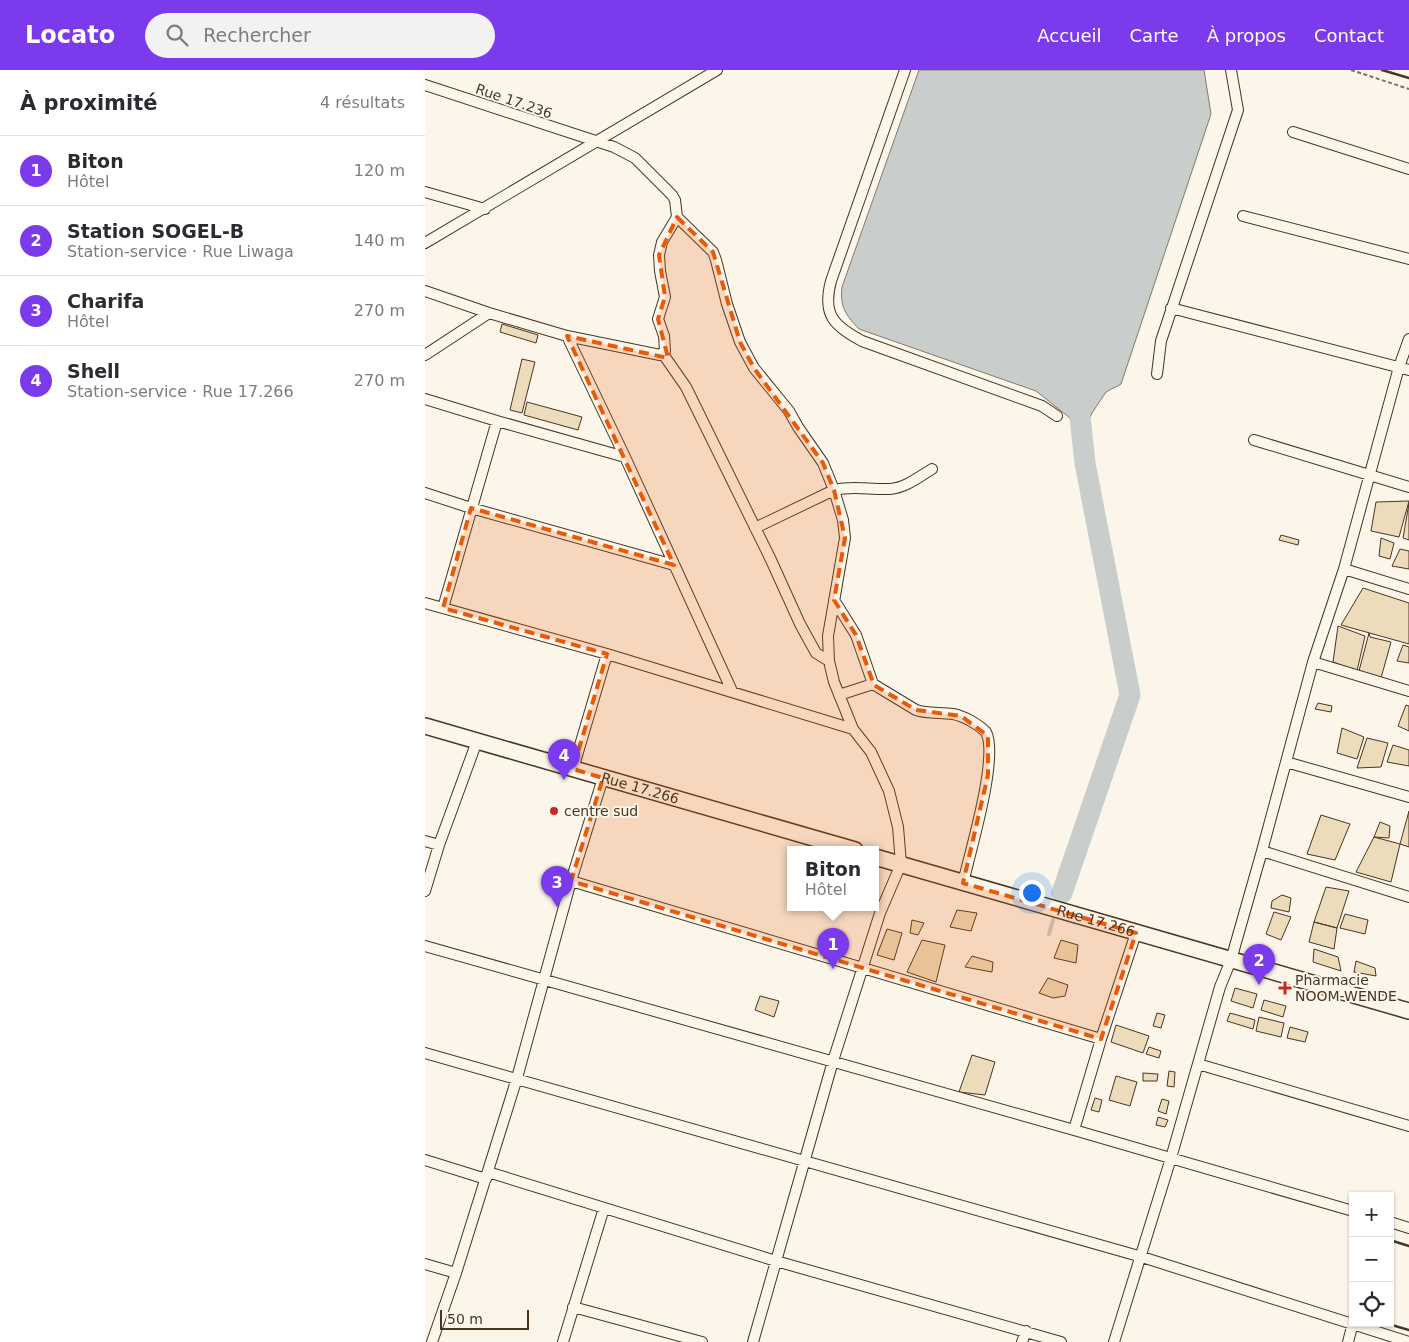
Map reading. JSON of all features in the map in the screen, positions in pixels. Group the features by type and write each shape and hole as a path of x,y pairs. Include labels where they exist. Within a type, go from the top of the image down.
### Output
{"main road":[{"name":"Rue 17.266","path":"425,726 841,846"},
{"name":"Rue 17.266","path":"879,857 1409,1011"}],"street":[{"path":"905,70 831,281 828,293 832,319 843,331 862,341 1042,406 1057,416"},
{"path":"1157,374 1161,341 1171,308 1238,110 1231,70"},
{"path":"425,243 485,209 713,71"},
{"name":"Rue 17.236","path":"425,85 614,147 635,158 673,194 677,217"},
{"path":"1293,132 1409,170"},
{"path":"425,192 485,209"},
{"path":"1243,216 1409,259"},
{"path":"663,354 666,346 658,319 665,297 659,255 663,242 677,217 713,252 717,260 727,304 754,368 789,411 823,463 834,490 843,520 845,538 828,636 829,661 834,682 853,729 871,752 889,791 898,827 901,864 880,913 833,1061 753,1342"},
{"path":"425,291 489,313 567,336 655,355 663,354"},
{"path":"1171,308 1404,369"},
{"path":"425,354 489,313"},
{"path":"567,336 625,457 732,691"},
{"path":"1114,1342 1142,1257 1220,987 1231,960 1313,662 1344,569 1404,369 1409,339"},
{"path":"663,354 686,387 816,654 829,661"},
{"path":"425,399 625,457"},
{"path":"443,608 497,421"},
{"path":"1254,440 1409,487"},
{"path":"755,528 834,490 847,487 889,489 901,487 932,469"},
{"path":"425,493 471,508 674,565"},
{"path":"1344,569 1409,589"},
{"path":"834,600 856,635 873,684 916,710 961,716 982,728 988,736 987,775 963,883"},
{"path":"425,603 607,654 853,729"},
{"path":"573,768 607,654"},
{"path":"1313,662 1409,691"},
{"path":"839,695 873,684"},
{"path":"425,891 439,845 477,741"},
{"path":"1287,762 1409,797"},
{"path":"432,1342 456,1273 517,1078 571,881 603,778"},
{"path":"425,841 439,845"},
{"path":"1262,851 1409,897"},
{"path":"571,881 1101,1039"},
{"path":"1074,1130 1101,1039 1136,933"},
{"path":"425,946 1349,1210"},
{"path":"425,1053 1142,1257 1349,1323"},
{"path":"1199,1064 1409,1126"},
{"path":"425,1160 604,1208 776,1261 1061,1342"},
{"path":"563,1342 604,1208"},
{"path":"1394,1223 1409,1228"},
{"path":"425,1264 456,1273"},
{"path":"573,1307 702,1342"},
{"path":"1348,1342 1352,1327"},
{"path":"1362,1327 1409,1342"},
{"path":"1022,1342 1026,1331"}],"path":[{"path":"1351,70 1409,89"}],"highlighted area":[{"path":"677,217 713,252 740,342 754,368 823,463 834,490 845,538 834,600 856,635 874,685 916,710 961,716 988,736 988,775 963,883 1136,933 1101,1039 571,881 603,778 573,769 607,654 443,608 471,508 674,565 567,336 668,358 658,319 665,297 659,255"}],"shaded area":[{"path":"919,70 1204,70 1211,114 1121,384 1106,392 1086,426 1074,427 1070,418 1036,391 859,329 844,310 842,287"}],"building":[{"path":"502,324 538,335 536,343 500,332"},
{"path":"522,359 535,362 522,413 510,410"},
{"path":"527,402 582,417 578,430 524,415"},
{"path":"1409,501 1399,537 1371,531 1376,502"},
{"path":"1409,503 1409,540 1403,538"},
{"path":"1281,535 1299,540 1298,545 1279,540"},
{"path":"1381,538 1394,543 1390,559 1379,556"},
{"path":"1400,549 1409,551 1409,569 1392,566"},
{"path":"1363,588 1409,603 1409,644 1341,625"},
{"path":"1338,626 1365,636 1357,671 1333,662"},
{"path":"1369,633 1370,637 1391,642 1381,678 1359,671"},
{"path":"1403,645 1409,647 1409,663 1397,661"},
{"path":"1318,703 1332,706 1331,712 1315,709"},
{"path":"1406,705 1409,706 1409,731 1398,726"},
{"path":"1342,728 1364,737 1357,759 1337,753"},
{"path":"1367,738 1388,743 1381,767 1357,768"},
{"path":"1393,745 1409,750 1409,766 1387,762"},
{"path":"1409,811 1409,847 1400,844"},
{"path":"1321,815 1350,824 1335,860 1307,854"},
{"path":"1380,822 1390,826 1389,838 1374,837"},
{"path":"1374,837 1400,844 1391,882 1356,872"},
{"path":"1326,887 1349,891 1337,928 1314,922"},
{"path":"1282,895 1291,898 1289,912 1271,908 1272,901"},
{"path":"957,910 977,913 971,931 950,927"},
{"path":"1274,912 1291,917 1281,940 1266,934"},
{"path":"1345,914 1368,920 1365,934 1340,928"},
{"path":"912,920 924,923 918,935 910,933"},
{"path":"1314,922 1337,928 1334,949 1309,942"},
{"path":"887,929 902,933 894,960 877,955"},
{"path":"922,940 945,945 936,982 907,972"},
{"path":"1061,940 1078,945 1076,963 1054,958"},
{"path":"1314,949 1338,957 1341,971 1313,962"},
{"path":"972,956 993,962 992,972 965,967"},
{"path":"1356,961 1375,968 1376,976 1354,972"},
{"path":"1048,978 1068,985 1065,996 1053,998 1039,993"},
{"path":"1235,988 1257,994 1253,1008 1231,1001"},
{"path":"760,996 779,1001 774,1017 755,1010"},
{"path":"1264,1000 1286,1006 1283,1017 1261,1010"},
{"path":"1157,1013 1165,1015 1161,1028 1153,1026"},
{"path":"1230,1013 1255,1020 1253,1029 1227,1021"},
{"path":"1259,1017 1284,1023 1281,1037 1256,1031"},
{"path":"1116,1025 1149,1036 1143,1053 1111,1042"},
{"path":"1290,1027 1308,1032 1305,1042 1287,1038"},
{"path":"1149,1047 1161,1051 1159,1058 1146,1054"},
{"path":"972,1055 995,1062 985,1095 959,1092"},
{"path":"1169,1071 1175,1072 1174,1087 1167,1086"},
{"path":"1143,1073 1158,1074 1157,1081 1143,1081"},
{"path":"1116,1076 1137,1082 1130,1106 1109,1100"},
{"path":"1095,1098 1102,1100 1099,1112 1091,1110"},
{"path":"1162,1099 1169,1101 1166,1114 1158,1111"},
{"path":"1158,1117 1168,1120 1165,1127 1156,1125"}],"waterway":[{"path":"1062,893 1130,695 1085,463 1078,399"},
{"path":"1049,934 1053,920"}],"wall":[{"path":"1382,70 1409,78"},
{"path":"1394,1241 1409,1246"},
{"path":"1394,1326 1409,1330"}],"place":[{"name":"Shell","path":"564,780"},
{"name":"centre sud","path":"554,811"},
{"name":"Charifa","path":"557,907"},
{"name":"Biton","path":"833,969"},
{"name":"Station SOGEL-B","path":"1259,985"},
{"name":"Pharmacie NOOM-WENDE","path":"1285,988"}]}
